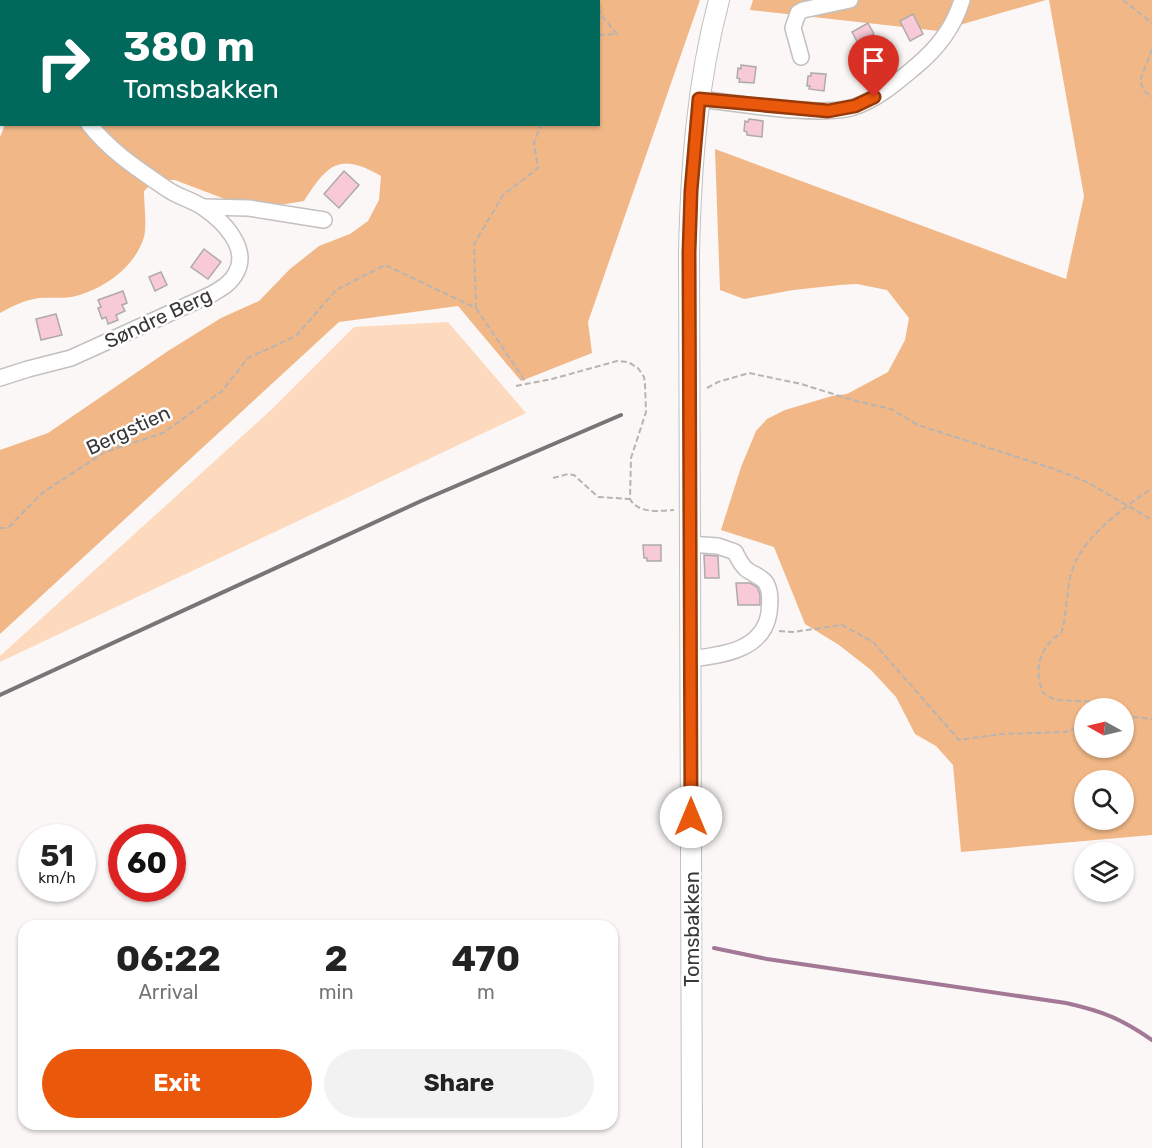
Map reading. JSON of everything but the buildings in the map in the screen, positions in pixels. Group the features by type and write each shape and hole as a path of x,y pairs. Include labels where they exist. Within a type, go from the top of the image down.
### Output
{"main road":[{"name":"Tomsbakken","path":"692,1148 689,544 691,191 699,99 706,54 719,0"}],"street":[{"path":"801,57 794,28 798,13 850,0"},
{"path":"699,99 828,111 855,106 886,91 929,55 957,15 962,0"},
{"name":"Søndre Berg","path":"0,378 71,358 213,294 229,283 238,271 239,257 236,241 227,227 203,207 170,191 105,145 91,126"},
{"path":"203,207 249,208 324,220"},
{"path":"689,544 717,546 735,552 746,569 765,581 770,596 764,629 758,638 731,652 690,659"}],"path":[{"path":"1123,0 1152,23"},
{"path":"600,13 617,34 600,35"},
{"path":"1152,49 1140,81 1144,90 1152,97"},
{"path":"527,384 476,308 474,244 503,195 538,168 534,143 540,126"},
{"name":"Bergstien","path":"0,528 8,528 42,493 105,452 163,433 222,391 248,358 296,336 336,290 385,265 476,308"},
{"path":"516,386 617,361 632,364 642,372 646,412 631,458 630,499 632,504 645,510 689,510"},
{"path":"689,400 718,382 749,373 801,384 891,409 918,425 1054,469 1087,482 1152,520"},
{"path":"553,478 568,474 574,475 598,497 630,499"},
{"path":"1074,701 1055,700 1043,693 1038,679 1037,665 1044,650 1061,633 1071,572 1088,542 1126,506 1152,489"},
{"path":"764,629 793,632 842,625 873,642 959,740 1002,734 1065,732 1074,729"},
{"path":"1134,717 1152,719"}],"shaded area":[{"path":"600,0 700,0 588,322 592,353 521,381 458,306 339,322 0,634 0,450 48,433 168,351 221,318 259,301 290,269 319,246 350,234 368,221 379,200 381,176 355,165 336,166 320,178 304,201 268,207 230,201 175,180 155,180 144,191 145,232 140,248 118,275 98,288 76,296 34,299 0,313 0,137 5,126 600,126"},
{"path":"753,0 1046,0 939,31 750,10"},
{"path":"1049,0 1152,0 1152,835 961,852 953,765 936,746 915,734 896,697 871,670 839,645 805,624 774,547 721,530 741,467 756,431 767,419 785,410 832,396 847,394 888,372 905,340 909,318 887,290 857,284 793,290 744,299 720,290 715,149 1066,279 1084,196"},
{"path":"448,322 526,413 0,662 0,656 271,410 354,327"}],"waterway":[{"path":"714,948 767,959 1066,1003 1111,1017 1131,1026 1152,1040"}],"railway":[{"path":"0,695 421,501 621,415"}],"route":[{"path":"691,817 689,252 691,191 699,99 828,111 842,110 874,97"}]}
